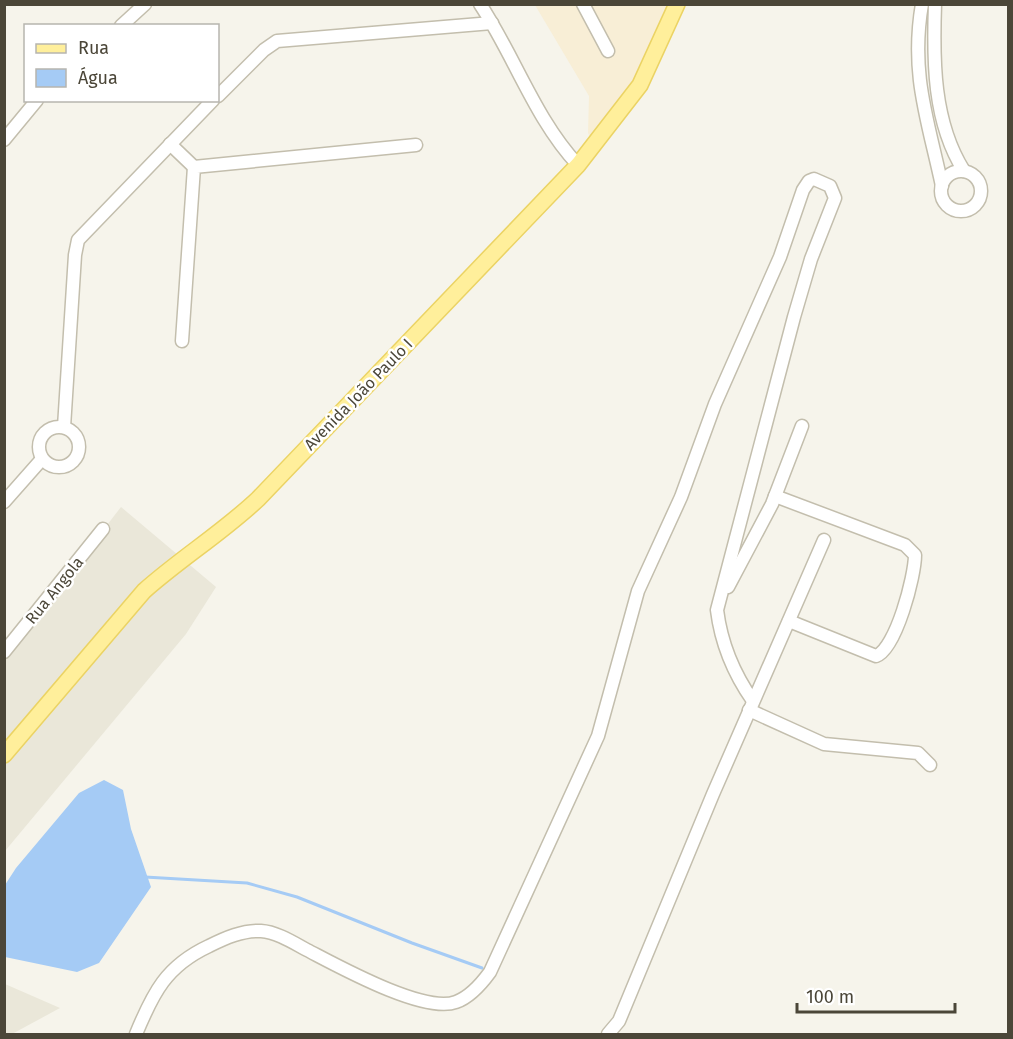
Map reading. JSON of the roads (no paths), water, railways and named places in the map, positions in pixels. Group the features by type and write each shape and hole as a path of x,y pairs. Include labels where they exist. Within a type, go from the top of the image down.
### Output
{"main road":[{"name":"Avenida João Paulo I","path":"4,755 144,591 169,569 236,520 258,499 578,165 640,85 677,4"}],"street":[{"path":"122,24 133,9 145,4"},
{"path":"480,4 540,113 578,165"},
{"path":"583,4 608,51"},
{"path":"922,4 917,38 919,85 942,186 942,197 948,207 959,211 970,210 979,202 982,190 978,179 964,171 944,130 938,98 934,37 935,4"},
{"path":"219,95 264,50 277,41 492,23"},
{"path":"4,140 35,102"},
{"path":"64,427 75,255 78,240 211,102"},
{"path":"170,144 194,167 416,145"},
{"path":"182,341 194,167"},
{"path":"942,186 952,173 964,171"},
{"path":"136,1035 152,994 166,976 190,954 245,933 262,931 282,937 347,970 426,1003 457,1002 483,981 490,972 598,736 609,705 638,591 681,497 715,404 780,257 803,190 809,181 814,179 830,186 835,198 811,259 794,317 717,609 719,624 739,681 751,705 824,744 918,753 930,765"},
{"path":"717,609 775,496 801,426"},
{"path":"64,427 76,437 78,447 75,457 69,464 61,467 50,465 42,459 38,452 39,442 45,434 64,427"},
{"path":"4,502 42,459"},
{"path":"775,496 905,545 915,555 914,577 890,643 881,655 876,657 789,621"},
{"name":"Rua Angola","path":"4,652 103,529"},
{"path":"608,1035 619,1021 751,705 824,540"}],"water":[{"path":"104,780 123,790 131,829 151,887 99,963 77,972 5,957 5,885 16,868 79,793"}],"waterway":[{"path":"145,877 247,883 297,897 482,968"}]}
